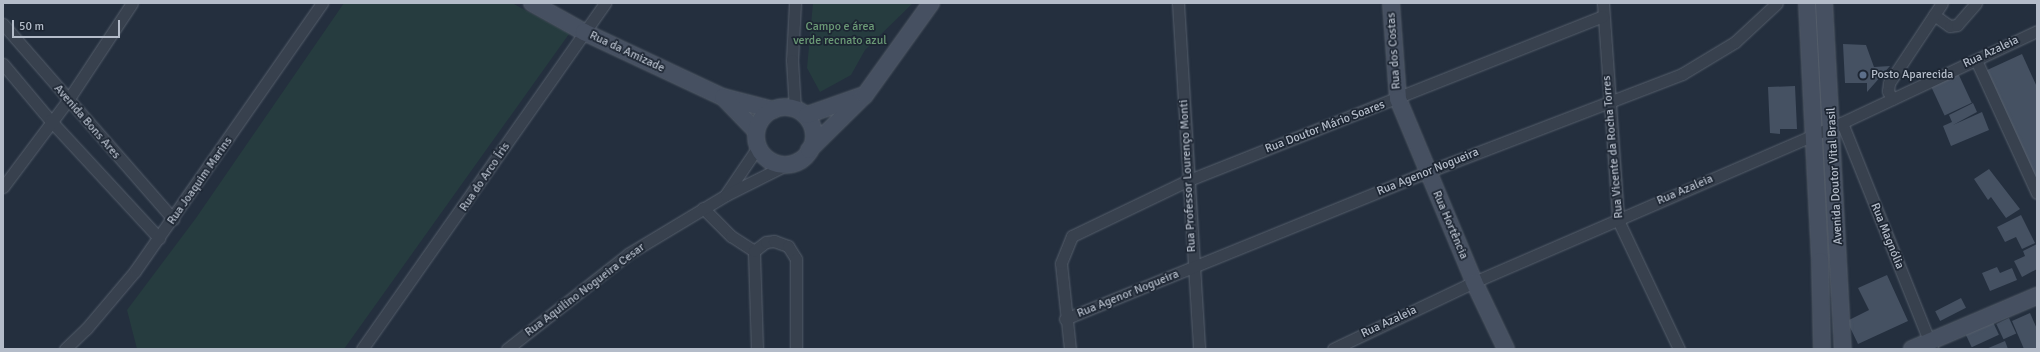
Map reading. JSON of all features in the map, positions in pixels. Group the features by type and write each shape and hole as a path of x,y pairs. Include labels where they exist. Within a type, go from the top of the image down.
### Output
{"street":[{"path":"3,187 50,120 68,100 132,3"},
{"name":"Rua Joaquim Marins","path":"65,349 86,329 135,271 173,219 322,3"},
{"name":"Rua da Amizade","path":"532,3 584,32 723,97 773,110"},
{"name":"Rua do Arco Íris","path":"362,349 452,224 605,3"},
{"path":"795,3 792,60 801,112 815,130 815,142 809,150"},
{"path":"865,95 801,112 783,107 773,110 765,115 757,139 765,157 784,166 801,159 865,95 931,3"},
{"name":"Rua Professor Lourenço Monti","path":"1178,3 1199,349"},
{"name":"Rua dos Costas","path":"1391,3 1398,99"},
{"name":"Rua Vicente da Rocha Torres","path":"1603,3 1618,220 1679,349"},
{"name":"Rua Agenor Nogueira","path":"1065,319 1427,172 1682,74 1712,58 1735,42 1776,3"},
{"name":"Avenida Doutor Vital Brasil","path":"1807,3 1814,135 1822,349"},
{"name":"Avenida Doutor Vital Brasil","path":"1824,3 1837,125 1843,349"},
{"path":"1892,99 1888,91 1889,83 1942,3"},
{"path":"1934,15 1950,26 1958,25 1976,3"},
{"name":"Rua Doutor Mário Soares","path":"1065,319 1061,264 1072,236 1189,180 1398,99 1603,16"},
{"name":"Avenida Bons Ares","path":"3,24 173,219"},
{"name":"Rua Azaleia","path":"1337,348 1474,282 1837,125 2037,31"},
{"path":"1976,60 2037,193"},
{"name":"Avenida Bons Ares","path":"3,64 50,120 159,238"},
{"name":"Rua da Amizade","path":"723,97 757,139"},
{"name":"Rua Hortência","path":"1398,99 1427,172 1474,282 1506,349"},
{"name":"Rua Magnólia","path":"1837,125 1930,345"},
{"name":"Rua Aquilino Nogueira Cesar","path":"726,195 757,139"},
{"name":"Rua Aquilino Nogueira Cesar","path":"507,349 628,254 726,195 784,166"},
{"path":"704,208 731,236 754,251"},
{"path":"754,251 766,242 774,241 788,246 793,252 796,259 796,349"},
{"path":"754,251 757,349"},
{"path":"1912,349 1930,345 2037,296"},
{"path":"1065,319 1070,349"}],"green space":[{"path":"344,3 512,3 569,34 344,349 137,349 127,310 196,218"},
{"name":"Campo e área verde recnato azul","path":"813,3 913,3 865,50 851,75 820,92 807,68"}],"building":[{"name":"Posto Aparecida","path":"1843,44 1866,45 1874,67 1890,66 1867,92 1867,83 1845,83"},
{"path":"2022,54 2037,87 2037,183 1985,71"},
{"path":"1957,71 1972,103 1945,115 1930,84"},
{"path":"1795,86 1797,129 1780,129 1780,134 1770,133 1768,87"},
{"path":"1973,103 1977,112 1953,125 1982,112 1989,130 1951,146 1943,126 1952,122 1949,115"},
{"path":"1989,169 2020,209 2006,218 1991,197 1988,200 1974,179"},
{"path":"2021,215 2035,243 2022,249 2016,237 2005,242 1997,227"},
{"path":"2037,244 2037,269 2022,277 2014,261 2025,256 2023,251"},
{"path":"1997,267 2000,273 2012,268 2017,280 1990,291 1982,273"},
{"path":"1887,275 1908,321 1858,344 1847,321 1869,310 1858,288"},
{"path":"1961,298 1966,308 1940,321 1935,311"},
{"path":"2030,313 2037,329 2037,349 2024,349 2012,321"},
{"path":"2009,318 2016,333 2003,339 1996,324"},
{"path":"1993,322 1999,335 1972,347 1966,335"},
{"path":"2005,341 2008,349 1986,349"}],"place":[{"name":"Posto Aparecida","path":"1863,75"}]}
